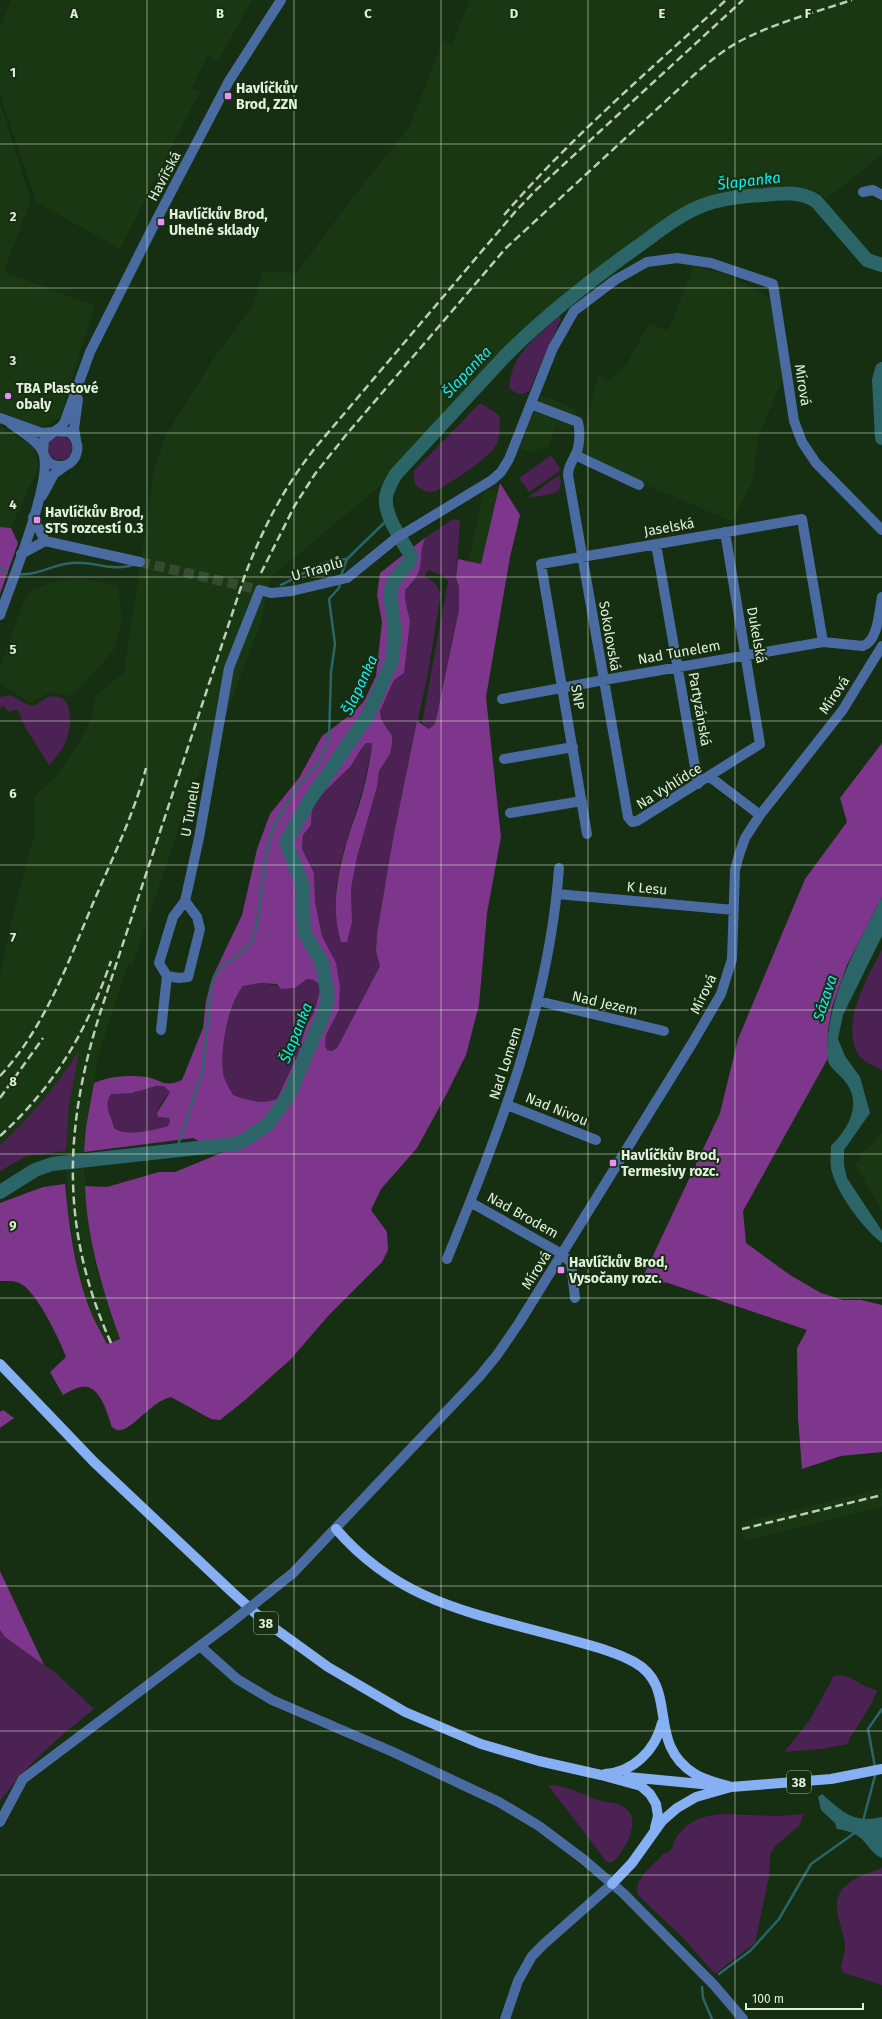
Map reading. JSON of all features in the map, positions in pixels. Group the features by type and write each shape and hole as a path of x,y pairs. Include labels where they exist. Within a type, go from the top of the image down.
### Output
{"main road":[{"name":"38","path":"0,1364 94,1462 263,1620 328,1667 405,1712 481,1744 539,1761 601,1775 731,1787 802,1782 865,1773 882,1769"},
{"path":"336,1529 350,1545 375,1567 402,1585 430,1599 501,1622 592,1646 634,1662 645,1670 657,1687 661,1700 668,1742 682,1764 703,1778 731,1787"},
{"path":"601,1775 623,1770 642,1758 656,1740 663,1717"},
{"path":"601,1775 632,1782 646,1790 656,1804 658,1816 655,1828"},
{"path":"612,1884 632,1864 655,1828 669,1814 685,1803 708,1793 731,1787"}],"street":[{"name":"Havířská","path":"38,505 45,466 44,440 60,428 66,420 96,338 229,81 281,0"},
{"path":"863,192 873,190 882,195"},
{"name":"U Traplů","path":"260,590 271,593 347,578 395,539 492,480 501,472 510,459 553,348 574,311 615,280 647,262 677,258 711,263 773,284"},
{"name":"Mírová","path":"773,284 794,420 802,442 821,468 882,530"},
{"name":"Havířská","path":"0,615 38,505 54,474 72,461 76,455 78,448 74,433 75,420 83,372"},
{"name":"Sokolovská","path":"531,404 578,422 578,448 576,455 569,466 568,475 628,816 632,822"},
{"path":"0,418 42,433 67,432 76,440"},
{"path":"10,422 38,444 53,464 65,466"},
{"path":"576,455 639,485"},
{"path":"33,517 45,541"},
{"name":"Jaselská","path":"542,564 802,519 823,642"},
{"name":"Dukelská","path":"725,532 760,744"},
{"path":"21,554 45,541 140,562"},
{"name":"Partyzánská","path":"656,544 698,784"},
{"name":"SNP","path":"542,564 587,834"},
{"name":"U Tunelu","path":"160,1030 167,976 159,963 173,917 185,901 199,838 229,668 260,590"},
{"name":"Nad Tunelem","path":"502,699 678,666 823,642 862,646 868,644 874,636 882,597"},
{"name":"Mírová","path":"0,1822 23,1779 229,1624 293,1573 479,1377 504,1345 562,1254 716,1003 726,981 732,959 735,874 739,855 747,835 760,815 842,711 882,646"},
{"name":"Na Vyhlídce","path":"632,822 638,821 710,777 760,744"},
{"path":"504,759 572,747"},
{"path":"710,777 760,815"},
{"path":"510,813 582,801"},
{"name":"Nad Lomem","path":"447,1259 507,1105 525,1053 550,947 559,868"},
{"name":"K Lesu","path":"557,894 734,910"},
{"path":"167,976 179,978 188,977 200,929 197,917 185,901"},
{"name":"Nad Jezem","path":"538,1002 664,1031"},
{"name":"Nad Nivou","path":"507,1105 596,1140"},
{"name":"Nad Brodem","path":"470,1202 562,1254"},
{"path":"562,1254 571,1263 575,1298"},
{"path":"200,1646 237,1679 272,1700 393,1752 499,1802 539,1826 583,1859 612,1884 714,1985 743,2019"},
{"path":"505,2019 518,1981 532,1956 612,1884"}],"shaded area":[{"path":"11,0 252,0 218,61 208,56 192,88 200,92 120,249 36,202 2,101 0,90 0,28"},
{"path":"470,0 882,0 882,155 826,199 818,192 786,185 703,200 666,218 536,318 510,342 396,465 386,481 271,577 261,621 226,716 191,791 132,966 128,965 98,1057 86,1127 84,1175 90,1236 96,1268 120,1339 107,1345 88,1307 78,1273 67,1203 66,1151 69,1106 78,1052 60,1080 32,1115 0,1145 0,977 11,922 35,832 34,797 57,775 80,741 92,717 96,695 124,673 154,471 166,435 212,361 252,307 263,271 296,273 360,188 410,126 443,40 452,44"},
{"path":"0,102 31,200 4,272 95,306 59,419 45,426 37,426 0,413"},
{"path":"694,266 730,276 773,299 784,377 758,437 753,481 733,520 728,520 646,485 581,454 581,443 598,375 610,381 627,364 649,323 668,331"},
{"path":"559,316 561,319 529,391 523,394 518,394 509,388 514,366 534,339"},
{"path":"541,395 578,410 569,432 555,427 548,447 529,452 519,448"},
{"path":"479,404 482,404 499,415 499,436 493,449 487,456 470,469 436,491 427,492 420,488 415,484 413,472"},
{"path":"0,426 33,447 39,466 11,528 0,527"},
{"path":"60,436 69,439 72,448 69,457 60,460 51,457 48,448 51,439"},
{"path":"551,455 561,470 529,492 519,478"},
{"path":"559,475 561,482 559,490 552,494 527,498"},
{"path":"500,483 520,515 510,557 486,697 501,837 487,913 479,1005 466,1055 445,1097 417,1148 381,1189 371,1210 387,1232 388,1250 382,1262 328,1316 291,1359 244,1401 220,1420 211,1419 171,1397 157,1403 126,1428 116,1430 112,1427 102,1400 93,1390 88,1387 81,1387 63,1395 50,1372 66,1357 59,1339 47,1317 34,1296 27,1288 16,1282 0,1281 0,1203 43,1187 65,1184 70,1230 79,1275 88,1305 107,1344 120,1339 96,1264 86,1206 85,1186 107,1187 159,1172 175,1172 255,1139 241,1135 229,1141 208,1146 193,1138 84,1152 86,1127 94,1083 113,1077 126,1076 152,1078 163,1083 171,1083 182,1080 203,1028 206,1001 212,978 242,915 257,849 270,814 299,778 322,736 353,713 364,701 376,676 382,622 377,595 380,573 426,537 422,548 421,564 418,574 405,590 405,599 410,621 404,673 394,680 380,711 381,719 392,736 392,744 390,754 379,771 377,787 357,857 351,889 352,922 347,942 341,942 337,925 336,907 339,873 365,784 372,746 371,743 366,743 351,766 321,795 312,809 311,825 303,835 302,849 314,873 315,902 322,936 336,963 340,986 339,1010 326,1035 325,1045 327,1050 332,1051 337,1048 380,966 376,951 377,934 393,839 417,721 429,729 435,724 459,610 459,587 456,578 458,559 481,564","holes":["307,979 314,980 320,985 320,990 314,1013 306,1025 298,1054 277,1099 260,1102 233,1095 224,1075 222,1062 224,1039 229,1015 243,986 260,983 277,984 281,989 295,988","156,1086 164,1086 170,1092 157,1113 158,1117 169,1118 170,1122 168,1126 148,1131 132,1132 119,1131 114,1128 108,1111 108,1103 111,1094 132,1093"]},
{"path":"484,488 498,491 481,564 469,561"},
{"path":"453,519 460,520 456,578 459,587 459,610 435,724 429,729 422,723 448,581 444,576 428,570 425,576 436,584 441,594 428,673 408,766 377,934 376,951 380,966 337,1048 332,1051 327,1050 325,1045 326,1035 339,1010 340,986 336,964 322,936 315,902 314,873 302,849 303,835 311,825 312,809 321,795 351,766 366,743 371,743 372,746 364,785 340,863 336,887 337,919 352,922 351,889 357,857 377,787 379,771 390,754 389,731 381,719 380,711 394,680 406,645 410,621 405,598 405,590 413,582 420,570 422,544 426,537"},
{"path":"0,527 11,528 18,543 0,594"},
{"path":"75,579 93,580 118,587 122,621 114,650 74,694 67,696 51,692 31,703 0,684 0,668 25,598 30,591 53,582"},
{"path":"10,695 31,706 50,696 59,697 66,701 70,718 69,733 63,747 49,765 25,727 18,710 13,710 9,713 4,706 0,708 0,697"},
{"path":"882,743 882,897 847,965 832,1007 828,1030 827,1060 743,1211 746,1243 790,1275 821,1293 843,1300 861,1300 882,1305 882,1452 841,1456 802,1469 798,1418 797,1348 807,1330 668,1283 642,1279 720,1113 738,1039 805,879 847,822 840,798"},
{"path":"882,949 881,1070 860,1057 853,1041 852,1028 858,1000"},
{"path":"307,979 314,980 320,985 320,990 314,1013 306,1025 298,1054 277,1099 260,1102 233,1095 224,1075 222,1062 224,1039 229,1015 243,986 259,983 295,988"},
{"path":"79,1051 69,1106 66,1151 27,1156 0,1171 0,1145 42,1101"},
{"path":"160,1085 167,1087 170,1092 165,1097 158,1111 158,1117 169,1118 170,1122 168,1126 148,1131 132,1132 118,1131 113,1128 108,1111 108,1103 111,1093 132,1093"},
{"path":"882,1133 882,1211 855,1164 861,1160 859,1157"},
{"path":"3,1410 14,1418 0,1428 0,1412"},
{"path":"882,1488 882,1507 745,1541 740,1523"},
{"path":"0,1571 44,1665 5,1637 0,1630"},
{"path":"0,1630 5,1637 57,1674 94,1709 68,1730 32,1763 0,1801"},
{"path":"842,1675 877,1690 873,1701 848,1744 821,1749 784,1752 809,1721 834,1676"},
{"path":"548,1785 566,1788 598,1800 617,1804 624,1807 629,1812 632,1819 630,1834 623,1850 614,1861 610,1863 606,1861"},
{"path":"721,1814 778,1816 804,1814 799,1826 774,1847 770,1855 769,1876 755,1943 715,1974 683,1938 638,1895 637,1889 641,1878 663,1854 669,1852 676,1838 685,1827 701,1818"},
{"path":"882,1868 882,1985 844,1973 841,1968 845,1943 837,1908 841,1890 847,1884 854,1879"}],"water":[{"path":"882,897 882,936 843,1015 838,1039 845,1056 860,1077 870,1113 844,1150 844,1165 847,1178 882,1231 882,1243 867,1229 851,1209 838,1187 831,1168 831,1146 842,1133 851,1117 853,1101 847,1084 831,1066 827,1057 827,1052 832,1011 838,991 854,953"},
{"path":"822,1794 842,1811 856,1817 872,1819 882,1817 882,1858 875,1854 858,1836 848,1831 837,1829 835,1823 821,1810 818,1797"}],"waterway":[{"name":"Šlapanka","path":"0,1192 35,1170 52,1164 234,1144 243,1141 268,1124 289,1095 324,1013 328,998 322,963 304,932 302,884 286,842 309,801 368,715 392,661 395,634 390,592 394,580 409,563 411,556 394,528 388,512 386,505 387,491 396,474 506,355 553,312 620,259 692,210 724,199 785,193 798,194 810,198 816,201 867,260 882,265"},
{"name":"Šlapanka","path":"882,369 879,380 882,438"},
{"path":"281,585 312,568 329,562 347,559 384,523 392,521"},
{"path":"341,576 347,559"},
{"path":"17,574 38,572 71,563 87,563 111,567 135,564"},
{"path":"0,568 7,573"},
{"path":"176,1151 203,1070 211,986 215,975 222,966 237,956 251,943 257,924 266,855 273,827 296,789 317,765 329,739 331,672 335,644 329,599 339,588 340,582"},
{"path":"875,1767 868,1729 882,1709"},
{"path":"863,1821 876,1772"},
{"path":"719,1974 750,1951 779,1919 811,1864 856,1832"},
{"path":"702,1987 703,1998 712,2019"}],"tunnel":[{"path":"140,562 260,590"}],"railway":[{"path":"504,215 556,158 640,78 726,0"},
{"path":"111,1343 94,1300 82,1258 75,1216 73,1175 75,1133 80,1091 90,1048 103,1004 245,575 259,541 284,493 315,448 515,212 536,190 743,0"},
{"path":"261,573 295,505 315,474 346,435 506,248 694,75 718,55 731,46 770,27 852,0"},
{"path":"0,1076 16,1057 43,1015 65,970 123,835 146,768"},
{"path":"0,1136 20,1117 37,1097 67,1056 91,1011 102,987 111,961"},
{"path":"0,1098 43,1038"},
{"path":"742,1529 882,1495"}],"place":[{"name":"Havlíčkův Brod, ZZN","path":"228,96"},
{"name":"Havlíčkův Brod, Uhelné sklady","path":"161,222"},
{"name":"TBA Plastové obaly","path":"8,396"},
{"name":"Havlíčkův Brod, STS rozcestí 0.3","path":"37,520"},
{"name":"Havlíčkův Brod, Termesivy rozc.","path":"613,1163"},
{"name":"Havlíčkův Brod, Vysočany rozc.","path":"561,1270"}],"water label":[{"name":"Sázava","path":"825,998"}]}
